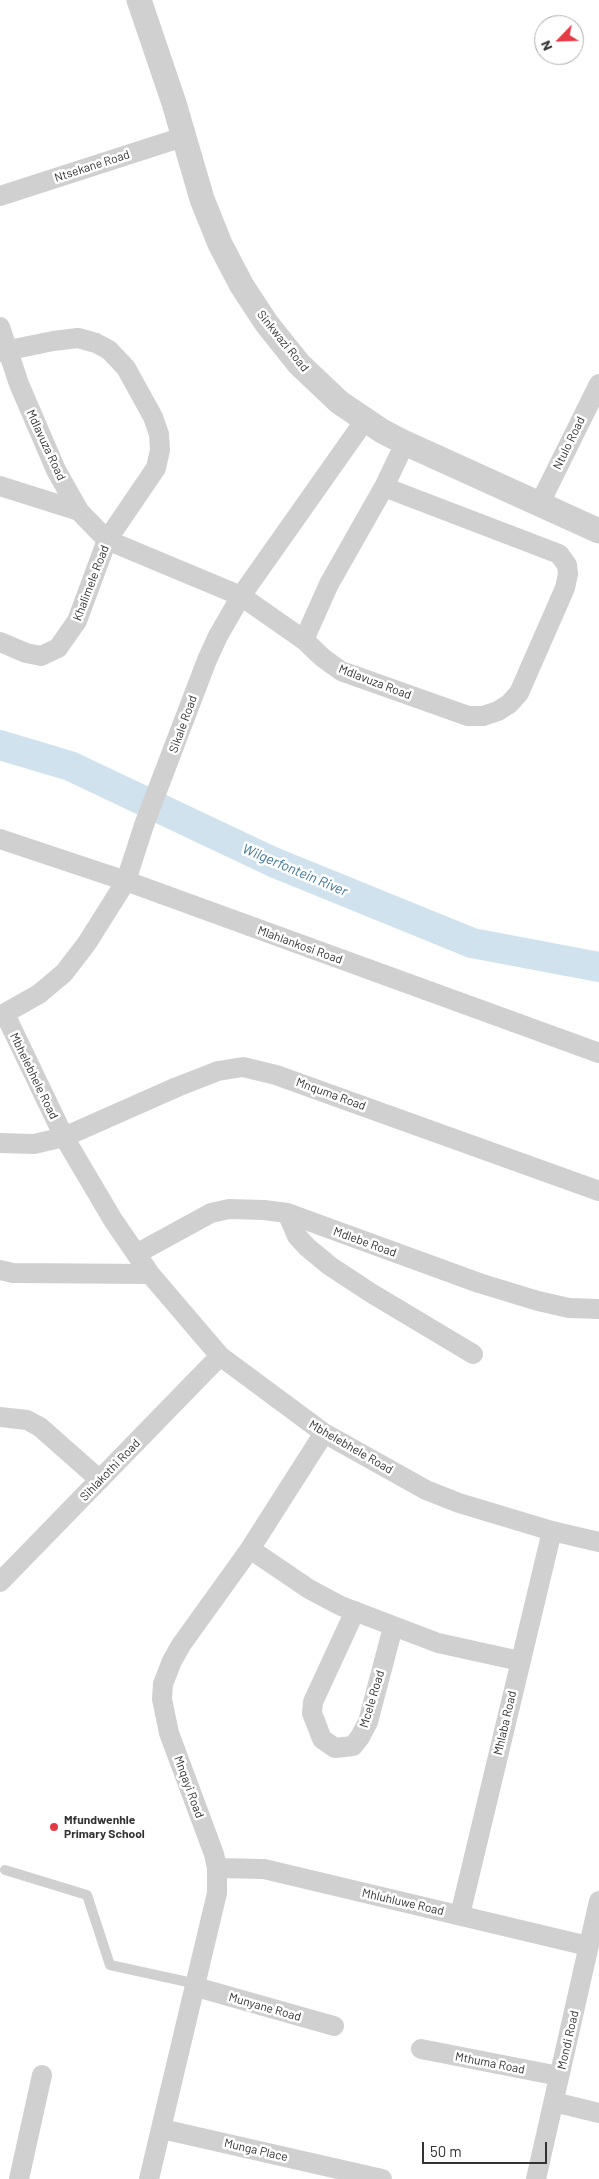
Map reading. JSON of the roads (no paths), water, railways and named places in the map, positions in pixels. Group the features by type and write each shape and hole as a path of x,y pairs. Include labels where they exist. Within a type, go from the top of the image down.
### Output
{"street":[{"name":"Sinkwazi Road","path":"139,0 213,226 242,286 267,324 299,364 339,402 365,420 405,443 599,531"},
{"name":"Ntsekane Road","path":"0,196 183,137"},
{"name":"Mdlavuza Road","path":"0,327 4,351 43,441 80,511 107,540 241,596 304,640 323,658 342,671 468,716 483,716 498,711 509,704 518,693 565,588 568,574 564,560 559,554 384,486"},
{"name":"Khalimele Road","path":"0,642 26,653 41,656 58,648 77,621 107,540 156,468 160,442 153,417 126,368 109,350 96,343 78,338 4,351"},
{"name":"Ntulo Road","path":"540,503 599,384"},
{"name":"Sikale Road","path":"2,1015 39,994 64,973 87,943 126,881 144,825 169,764 207,660 241,596 365,420"},
{"path":"304,640 329,584 384,486 405,443"},
{"path":"0,486 80,511"},
{"name":"Mlahlankosi Road","path":"0,839 126,881 599,1053"},
{"name":"Mbhelebhele Road","path":"2,1015 64,1137 113,1220 150,1274 220,1356 324,1433 426,1490 459,1503 552,1531 599,1542"},
{"name":"Mnquma Road","path":"64,1137 177,1087 218,1071 243,1067 276,1075 599,1191"},
{"path":"0,1143 34,1144 64,1137"},
{"name":"Mdlebe Road","path":"136,1254 211,1213 248,1208 287,1213 479,1283 538,1301 569,1308 599,1309"},
{"path":"287,1213 297,1236 330,1266 472,1354"},
{"path":"0,1270 13,1273 150,1274"},
{"name":"Sihlakothi Road","path":"0,1582 220,1356"},
{"path":"0,1417 27,1420 40,1427 100,1480"},
{"name":"Mnqayi Road","path":"149,2179 217,1893 217,1868 214,1854 169,1732 162,1699 163,1684 172,1661 185,1640 250,1549 324,1433"},
{"name":"Mhlaba Road","path":"460,1915 552,1531"},
{"path":"250,1549 309,1589 341,1606 438,1643 520,1661"},
{"name":"Mcele Road","path":"355,1611 313,1702 312,1713 322,1739 335,1748 353,1746 368,1722 393,1627"},
{"name":"Mhluhluwe Road","path":"217,1868 264,1869 460,1915 591,1956"},
{"name":"Mondi Road","path":"536,2179 591,1956 599,1901"},
{"name":"Munyane Road","path":"196,1986 334,2026"},
{"name":"Mthuma Road","path":"421,2049 560,2076"},
{"path":"19,2179 42,2075"},
{"path":"554,2102 599,2113"},
{"name":"Munga Place","path":"162,2129 382,2179"}],"lane":[{"path":"5,1870 87,1895 110,1966 196,1986"}],"waterway":[{"name":"Wilgerfontein River","path":"0,745 70,766 273,862 472,943 599,967"}],"place":[{"name":"Mfundwenhle Primary School","path":"54,1827"}]}
